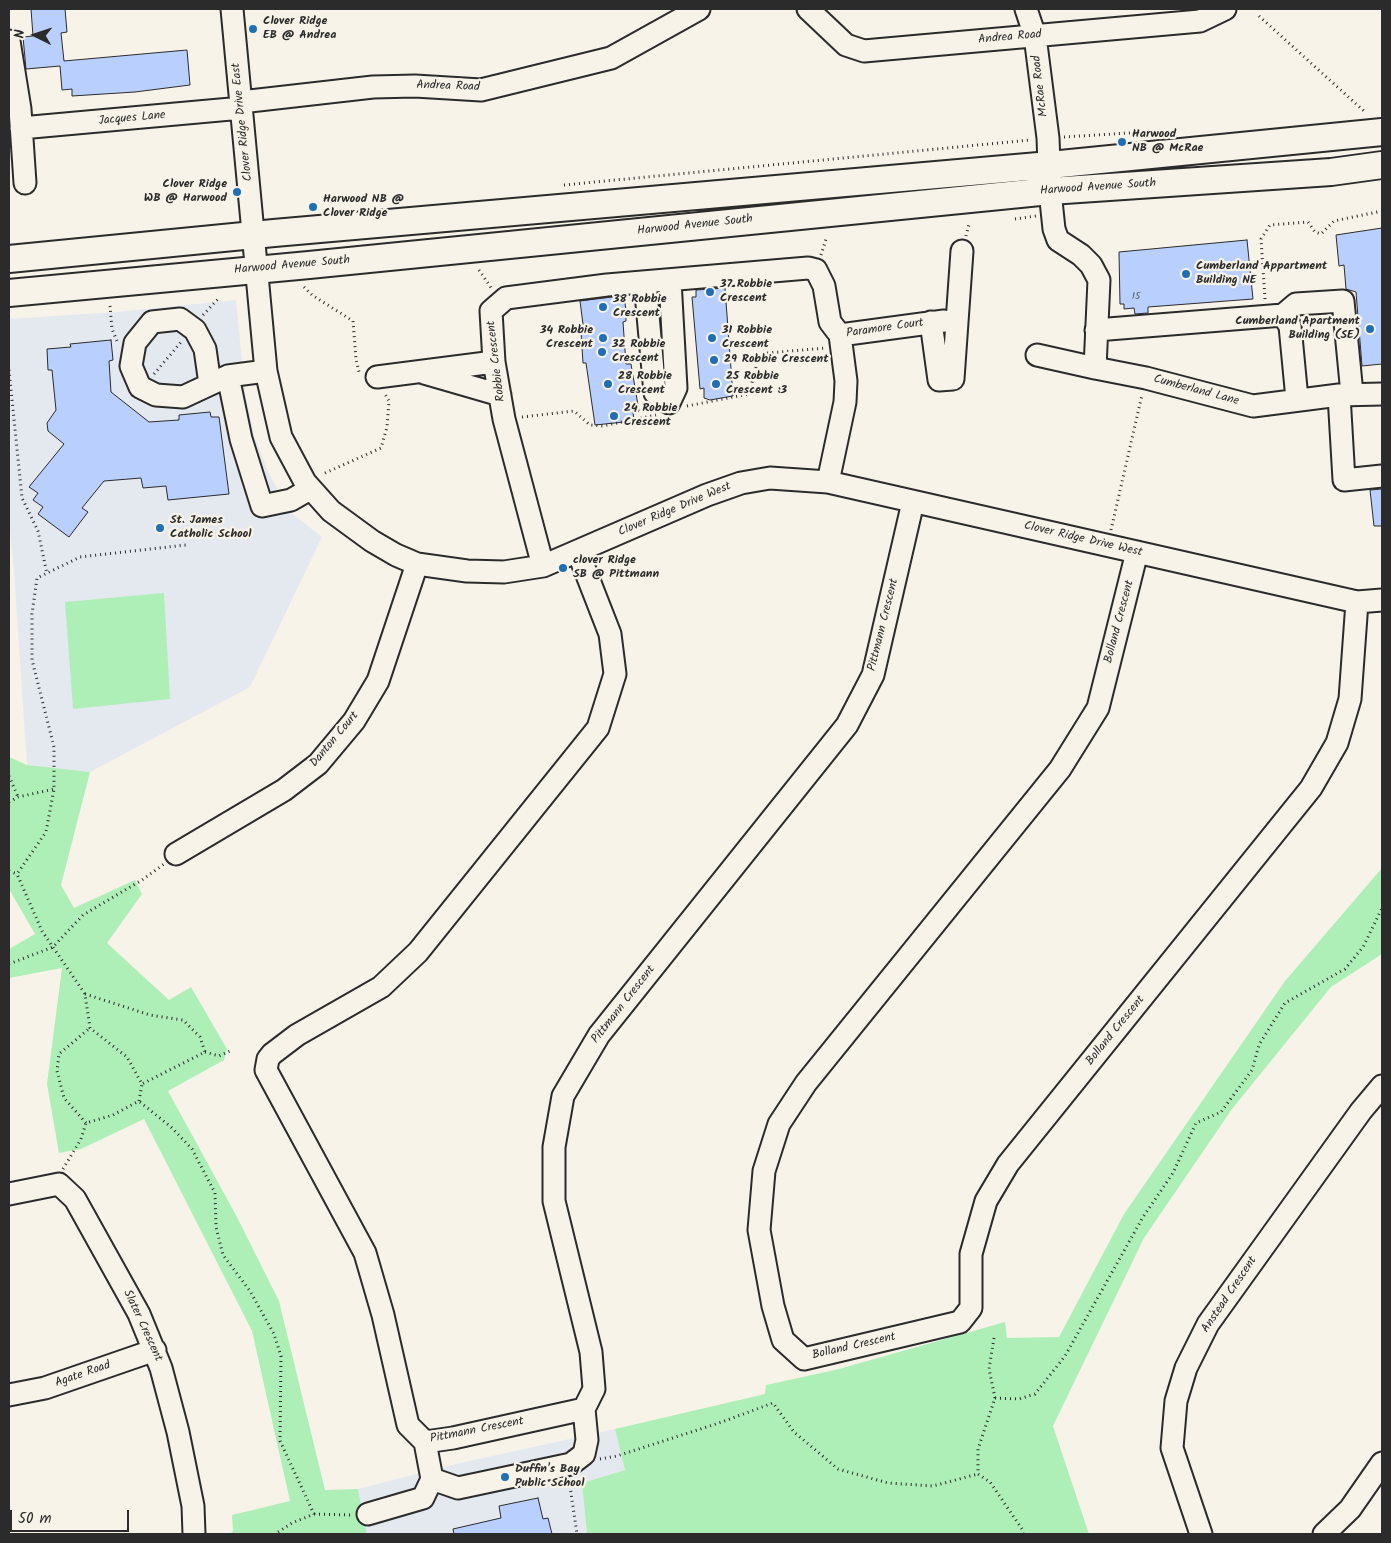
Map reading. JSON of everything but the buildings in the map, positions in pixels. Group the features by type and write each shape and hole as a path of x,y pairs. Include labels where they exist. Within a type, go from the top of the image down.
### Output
{"main road":[{"path":"9,259 253,235 1050,165 1374,122"},
{"name":"Harwood Avenue South","path":"9,293 1050,190 1331,172 1382,165"}],"street":[{"name":"Clover Ridge Drive East","path":"232,9 253,235"},
{"name":"Andrea Road","path":"242,105 373,86 415,86 481,90 610,58 699,9"},
{"name":"Andrea Road","path":"808,9 846,46 864,51 1200,21 1225,9"},
{"name":"McRae Road","path":"1026,9 1036,36 1050,165"},
{"path":"9,40 22,128 25,183"},
{"name":"Jacques Lane","path":"22,128 242,105"},
{"path":"1050,165 1052,214 1058,240 1081,255 1091,265 1099,280 1095,368"},
{"name":"Clover Ridge Drive West","path":"253,235 266,371 281,436 310,488 331,511 372,541 396,555 417,564 467,571 504,572 542,566 707,495 741,483 770,478 828,482 1356,602 1382,600"},
{"name":"Paramore Court","path":"931,322 939,380 953,379 962,251"},
{"name":"Robbie Crescent","path":"542,566 504,419 494,362 491,310 506,298 645,282 808,268 816,270 824,286 830,322 840,335 846,380 844,402 828,482"},
{"path":"645,282 655,393 669,403 676,388 670,280"},
{"path":"1096,330 1276,316 1296,304 1343,301 1346,395 1344,480 1382,476"},
{"path":"1276,316 1290,326 1297,400"},
{"path":"266,371 219,380 182,396 156,395 142,388 131,366 135,343 152,322 180,319 192,328 205,348 219,380 241,439 262,506 291,500 310,488"},
{"name":"Paramore Court","path":"840,335 956,320"},
{"name":"Cumberland Lane","path":"1038,355 1146,378 1253,406 1346,395 1382,394"},
{"path":"377,377 494,362"},
{"path":"422,372 460,386 500,395"},
{"name":"Pittmann Crescent","path":"578,552 610,634 615,674 598,728 418,952 381,987 297,1035 272,1054 268,1059 266,1070 365,1253 383,1315 408,1425 425,1442 454,1438 584,1409 594,1389 591,1352 554,1201 554,1147 563,1096 598,1035 847,725 872,675 913,502"},
{"name":"Bolland Crescent","path":"1137,552 1098,708 1054,777 806,1083 779,1124 764,1171 759,1230 773,1306 783,1340 804,1359 960,1322 970,1308 971,1254 986,1201 1008,1164 1311,788 1337,743 1350,698 1356,602"},
{"name":"Danton Court","path":"176,854 284,790 318,764 354,721 378,681 417,564"},
{"name":"Anstead Crescent","path":"1201,1534 1172,1448 1176,1401 1186,1368 1208,1324 1361,1110 1382,1086"},
{"path":"9,1194 59,1184"},
{"name":"Slater Crescent","path":"59,1184 75,1199 139,1314 155,1350 178,1432 193,1506 194,1534"},
{"name":"Agate Road","path":"9,1395 45,1388 155,1350"},
{"path":"432,1479 458,1488 571,1464 584,1454 587,1440 584,1409"},
{"path":"368,1514 423,1498 432,1479 425,1442"},
{"path":"1324,1534 1350,1509 1382,1463"}],"path":[{"path":"1259,16 1374,122"},
{"path":"1276,316 1260,239 1270,225 1308,222 1315,232 1321,234 1334,222 1382,211"},
{"path":"304,287 312,295 353,321 356,360 359,372 361,376 377,377 389,401 387,427 381,448 325,473"},
{"path":"142,388 220,297"},
{"path":"9,370 22,498 38,531 47,574"},
{"path":"1108,545 1146,378"},
{"path":"17,874 46,832 54,789 54,747 32,660 32,614 37,578 80,558 186,545"},
{"path":"9,776 18,797"},
{"path":"9,802 18,797 54,789"},
{"path":"9,964 53,947 83,915 142,880 176,854"},
{"path":"9,871 17,874 35,917 85,994 90,1028 127,1057 142,1084 139,1102"},
{"path":"995,1398 1019,1399 1035,1394 1065,1356 1143,1217 1173,1173 1196,1123 1222,1112 1252,1070 1259,1045 1285,1003 1345,969 1363,947 1382,908"},
{"path":"85,994 150,1015 183,1020 200,1037 206,1052"},
{"path":"86,1123 64,1098 57,1071 59,1054 90,1028"},
{"path":"142,1084 206,1052 219,1056 230,1051"},
{"path":"86,1123 113,1115 139,1102"},
{"path":"139,1102 171,1127 192,1149 215,1194 216,1227 223,1255 250,1292 274,1334 281,1356 280,1441 314,1514"},
{"path":"59,1184 65,1162 81,1139 86,1123"},
{"path":"978,1474 978,1449 995,1398 989,1369 993,1356 994,1338"},
{"path":"599,1460 719,1423 773,1403 794,1432 838,1469 888,1483 933,1486 978,1474 990,1482 1022,1529 1023,1534"},
{"path":"570,1486 577,1534"},
{"path":"275,1534 292,1523 314,1514 368,1514"}],"shaded area":[{"name":"St. James Catholic School","path":"236,300 245,392 254,435 268,472 290,512 322,537 250,687 90,772 27,765 9,519 9,319 116,312"},
{"name":"Duffin's Bay Public School","path":"615,1429 625,1470 582,1483 587,1534 367,1534 358,1489 456,1464"}],"green space":[{"path":"164,593 170,699 73,709 65,602"},
{"path":"9,757 27,765 90,772 61,885 74,908 135,880 142,894 107,943 169,1000 191,987 227,1049 224,1060 168,1091 237,1217 279,1301 325,1490 358,1489 367,1534 230,1534 233,1531 232,1515 290,1501 252,1331 144,1119 81,1149 59,1153 47,1084 62,968 9,978 9,949 35,934 9,889"},
{"path":"1382,868 1382,954 1331,987 1232,1109 1144,1238 1053,1426 1089,1534 587,1534 582,1483 625,1470 615,1429 765,1394 766,1385 839,1369 1005,1322 1007,1338 1059,1337 1124,1214 1285,981"}],"place":[{"name":"Clover Ridge EB @ Andrea","path":"253,29"},
{"name":"Harwood NB @ McRae","path":"1122,142"},
{"name":"Clover Ridge WB @ Harwood","path":"237,192"},
{"name":"Harwood NB @ Clover Ridge","path":"313,207"},
{"name":"Cumberland Appartment Building NE","path":"1186,274"},
{"name":"37 Robbie Crescent","path":"710,292"},
{"name":"38 Robbie Crescent","path":"603,307"},
{"name":"Cumberland Apartment Building (SE)","path":"1370,329"},
{"name":"34 Robbie Crescent","path":"603,338"},
{"name":"31 Robbie Crescent","path":"712,338"},
{"name":"32 Robbie Crescent","path":"602,352"},
{"name":"29 Robbie Crescent","path":"714,360"},
{"name":"28 Robbie Crescent","path":"608,384"},
{"name":"25 Robbie Crescent :3","path":"716,384"},
{"name":"24 Robbie Crescent","path":"614,416"},
{"name":"St. James Catholic School","path":"160,528"},
{"name":"clover Ridge SB @ Pittmann","path":"563,568"},
{"name":"Duffin's Bay Public School","path":"505,1477"}]}
